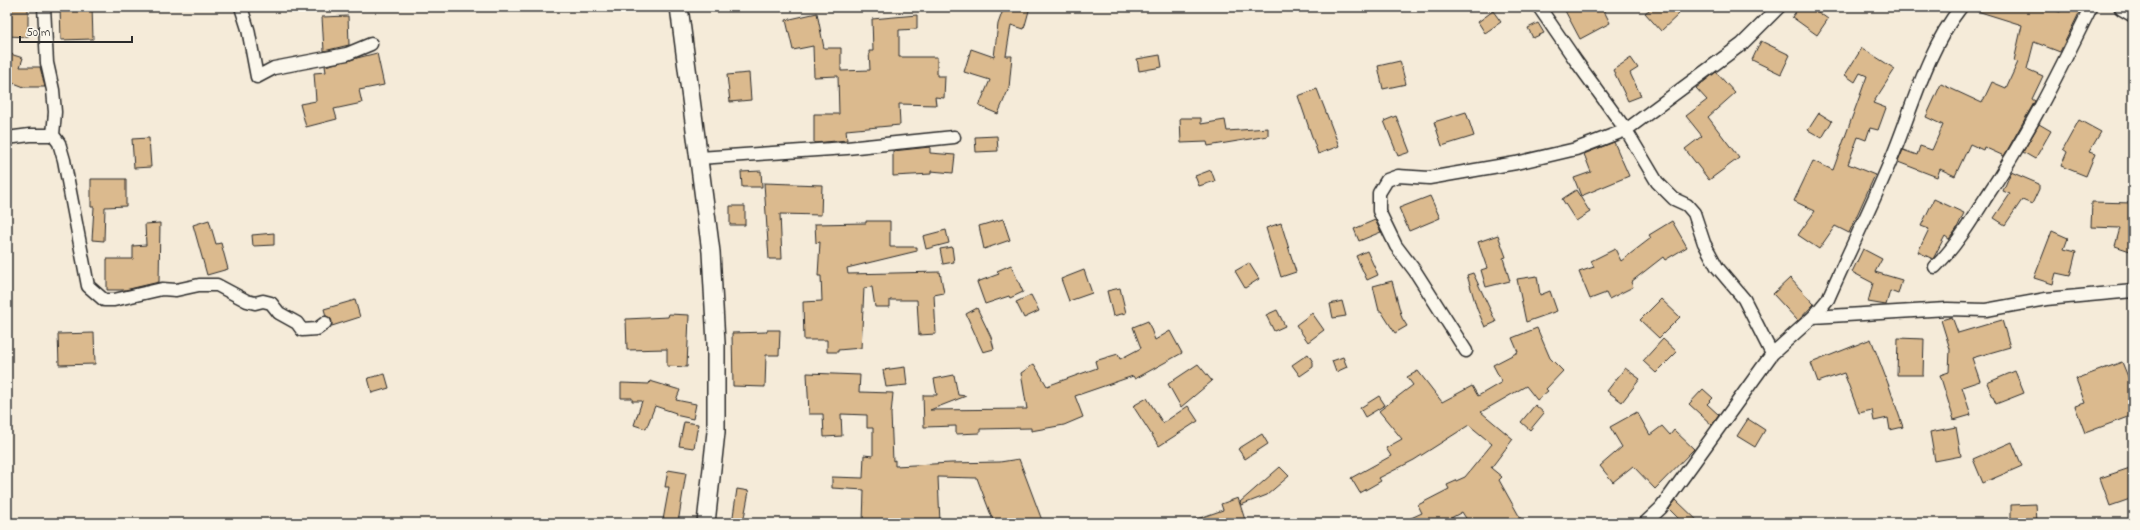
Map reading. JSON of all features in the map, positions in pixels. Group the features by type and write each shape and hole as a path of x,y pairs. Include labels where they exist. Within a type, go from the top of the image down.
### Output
{"street":[{"path":"44,7 47,63 55,112 53,135 59,143 64,160 88,286 104,300 114,300 162,289 176,290 199,285 217,285 247,301 255,303 263,301 271,303 280,313 297,323 302,330 317,329 325,323"},
{"path":"241,7 248,29 257,77 274,68 340,55 371,44"},
{"path":"678,7 711,252 716,343 716,432 706,523"},
{"path":"1539,7 1626,130 1657,182 1674,199 1687,206 1694,213 1704,243 1717,267 1744,298 1772,354"},
{"path":"1466,351 1415,271 1396,246 1379,211 1379,193 1387,180 1398,176 1429,178 1516,163 1576,149 1626,130 1742,44 1779,7"},
{"path":"1645,523 1661,508 1772,354 1813,317 1828,299 1892,157 1936,46 1950,21 1961,7"},
{"path":"1935,267 1956,243 2016,152 2051,89 2090,7"},
{"path":"2123,7 2133,13"},
{"path":"7,138 30,135 53,135"},
{"path":"699,158 847,148 954,137"},
{"path":"1813,317 1947,310 1986,310 2046,299 2133,291"}],"building":[{"path":"7,7 28,7 28,37 7,36"},
{"path":"60,7 92,7 93,39 61,40"},
{"path":"1004,7 1030,7 1024,29 1011,25 1006,56 1012,56 1009,88 998,114 979,106 990,80 964,72 971,49 994,57 998,24"},
{"path":"1563,7 1602,7 1610,23 1580,39"},
{"path":"1653,7 1673,7 1679,14 1661,31 1645,13"},
{"path":"1799,7 1811,7 1828,19 1817,35 1792,17"},
{"path":"1974,7 2046,7 2060,12 2062,7 2082,7 2060,52 2034,42 2027,69 2043,76 2032,99 2035,101 2004,156 1984,147 1983,150 1970,144 1955,176 1940,169 1937,177 1898,162 1903,150 1917,155 1920,146 1932,150 1943,125 1926,117 1941,84 1982,103 1992,82 2006,88 2018,62 2014,61 2022,25 1974,10"},
{"path":"1493,11 1501,22 1485,33 1478,22"},
{"path":"817,13 824,48 841,48 841,71 870,70 869,51 873,51 872,19 917,15 917,29 899,30 899,57 937,57 937,76 945,76 944,98 935,97 936,105 899,104 900,125 846,130 847,140 814,143 814,114 839,114 838,76 814,77 813,46 793,50 786,20"},
{"path":"348,16 349,45 324,51 322,17"},
{"path":"1538,23 1544,33 1533,38 1528,28"},
{"path":"1761,41 1790,55 1781,74 1752,60"},
{"path":"1862,48 1895,69 1873,103 1886,108 1878,130 1870,128 1866,140 1858,137 1848,164 1875,175 1849,233 1835,226 1819,249 1798,235 1815,211 1794,201 1813,161 1833,170 1867,76 1860,73 1855,82 1845,75"},
{"path":"7,53 23,58 20,67 40,67 45,87 24,87 14,83 7,97"},
{"path":"377,53 384,85 359,90 362,103 334,109 337,119 306,127 300,104 316,101 314,73 326,72 325,66"},
{"path":"1160,55 1162,67 1139,71 1137,59"},
{"path":"1631,58 1638,68 1630,73 1641,96 1628,101 1613,70"},
{"path":"1400,61 1406,84 1383,89 1378,66"},
{"path":"1716,72 1735,93 1708,117 1739,158 1709,180 1685,149 1702,136 1686,116 1707,100 1696,88"},
{"path":"749,73 751,100 730,102 727,75"},
{"path":"1317,89 1339,146 1318,154 1298,96"},
{"path":"1466,112 1474,136 1442,146 1434,122"},
{"path":"1819,113 1832,121 1822,138 1808,130"},
{"path":"1396,116 1410,152 1398,156 1384,121"},
{"path":"1180,118 1201,118 1201,124 1225,120 1227,131 1268,128 1268,136 1208,146 1207,142 1181,143"},
{"path":"2079,120 2101,132 2089,152 2095,154 2086,176 2061,166 2067,152 2063,149"},
{"path":"2039,124 2051,131 2035,159 2023,152"},
{"path":"997,136 998,151 976,152 975,137"},
{"path":"149,138 151,167 134,168 132,139"},
{"path":"1614,142 1629,176 1581,196 1574,178 1591,172 1584,154"},
{"path":"930,147 930,153 955,155 953,173 931,171 931,174 893,176 893,151"},
{"path":"1211,170 1215,181 1199,186 1195,176"},
{"path":"761,171 762,187 742,187 741,172"},
{"path":"2011,172 2039,184 2039,189 2032,204 2022,200 2005,225 1994,218 2010,194 2003,191"},
{"path":"91,179 126,179 126,206 105,207 104,241 92,240 94,207 91,207"},
{"path":"764,183 822,185 821,215 780,214 782,259 769,259"},
{"path":"1576,190 1590,212 1576,221 1562,199"},
{"path":"1430,196 1440,218 1409,231 1399,208"},
{"path":"1934,199 1964,213 1956,230 1949,239 1945,236 1933,259 1918,252 1929,229 1921,226"},
{"path":"2092,202 2133,203 2133,252 2115,246 2120,228 2091,227"},
{"path":"730,206 745,206 745,225 730,225"},
{"path":"1003,219 1010,240 984,249 979,226"},
{"path":"209,220 216,244 221,243 228,269 207,275 193,225"},
{"path":"1375,220 1381,232 1359,241 1354,229"},
{"path":"866,221 890,221 890,247 917,247 917,251 847,268 848,274 940,272 944,293 934,295 936,334 919,335 917,300 890,300 890,307 875,307 872,287 864,288 861,348 838,350 838,352 827,352 827,340 804,340 803,302 822,301 821,276 818,276 820,242 816,243 815,224 866,223"},
{"path":"1672,221 1687,247 1665,260 1663,257 1631,282 1633,287 1609,299 1606,293 1590,299 1579,272 1594,267 1591,261 1615,249 1621,261 1651,238 1649,235"},
{"path":"160,223 159,282 125,290 107,290 107,259 133,259 133,246 146,245 145,224"},
{"path":"1281,223 1296,272 1281,277 1266,228"},
{"path":"946,230 949,243 926,249 923,236"},
{"path":"2052,231 2068,238 2064,249 2076,252 2070,276 2056,273 2053,284 2034,278"},
{"path":"274,233 274,245 253,246 252,235"},
{"path":"1498,235 1506,257 1503,258 1510,281 1486,287 1481,270 1487,268 1478,242"},
{"path":"952,247 954,262 943,264 940,249"},
{"path":"1863,249 1882,259 1875,272 1902,280 1898,294 1890,291 1886,305 1868,302 1873,283 1852,272"},
{"path":"1367,251 1378,275 1367,280 1356,256"},
{"path":"1249,263 1259,279 1245,288 1235,271"},
{"path":"1011,265 1023,292 1010,298 1009,296 985,304 977,282 999,274 997,271"},
{"path":"1084,270 1092,293 1069,301 1061,279"},
{"path":"1473,273 1496,322 1485,327 1477,309 1467,275"},
{"path":"1537,276 1540,295 1550,291 1557,311 1526,322 1517,279"},
{"path":"1790,278 1814,304 1798,321 1773,294"},
{"path":"1392,281 1402,318 1407,326 1395,333 1381,311 1379,311 1373,286"},
{"path":"1120,288 1126,313 1113,316 1107,291"},
{"path":"1031,295 1039,311 1024,318 1016,302"},
{"path":"1661,299 1680,317 1659,338 1640,320"},
{"path":"355,300 360,317 332,326 331,319 326,316 324,309"},
{"path":"1342,301 1346,316 1333,318 1330,304"},
{"path":"977,308 991,337 994,349 983,352 966,314"},
{"path":"1277,310 1285,326 1274,331 1266,315"},
{"path":"1312,313 1324,330 1308,342 1296,325"},
{"path":"669,314 689,315 687,367 667,366 667,349 627,350 626,319 668,317"},
{"path":"1952,317 1958,333 2002,320 2010,347 1972,358 1980,381 1962,387 1971,415 1954,420 1940,375 1949,372 1950,349 1941,320"},
{"path":"1148,321 1155,340 1170,331 1182,353 1135,379 1133,376 1075,396 1083,417 1064,425 1031,431 1031,428 980,429 980,433 956,434 956,426 924,427 923,395 937,395 934,379 954,375 958,395 966,396 930,410 1027,409 1021,373 1034,364 1047,386 1097,368 1095,361 1118,354 1120,359 1141,348 1133,327"},
{"path":"1537,328 1550,358 1563,371 1546,389 1548,391 1537,400 1526,386 1481,412 1513,439 1491,468 1502,477 1499,480 1523,523 1469,523 1462,512 1442,523 1400,523 1422,513 1418,505 1449,489 1447,485 1465,477 1492,444 1469,425 1414,460 1379,478 1381,481 1360,493 1351,478 1391,456 1386,448 1402,439 1379,411 1413,385 1407,377 1418,371 1442,402 1472,386 1478,396 1502,382 1493,365 1518,352 1512,338"},
{"path":"767,330 780,330 779,355 766,355 765,387 733,386 732,333 767,332"},
{"path":"94,333 95,364 59,365 58,334"},
{"path":"1898,338 1924,339 1923,375 1897,375"},
{"path":"1663,339 1677,352 1656,373 1643,361"},
{"path":"1871,339 1903,427 1890,430 1888,418 1874,421 1872,410 1859,413 1844,373 1818,382 1811,363"},
{"path":"1308,354 1313,362 1313,367 1300,376 1292,365"},
{"path":"1343,357 1347,367 1336,372 1332,361"},
{"path":"2122,362 2133,389 2133,415 2085,433 2075,406 2085,403 2076,379"},
{"path":"1198,364 1212,381 1181,407 1168,384"},
{"path":"905,367 907,385 886,387 883,370"},
{"path":"1625,368 1640,379 1622,402 1607,391"},
{"path":"2015,371 2024,393 1996,404 1987,383"},
{"path":"807,373 860,375 859,392 893,393 891,414 893,461 895,460 895,466 1000,462 1019,459 1043,523 994,523 977,478 938,477 940,523 863,523 864,490 832,488 832,477 863,478 864,455 873,456 873,428 867,428 867,415 841,414 842,436 824,437 823,414 809,414"},
{"path":"385,374 389,388 372,393 368,378"},
{"path":"650,381 680,390 676,400 696,404 693,419 675,415 676,413 655,406 646,429 634,425 642,401 632,401 632,398 621,398 621,383 649,384"},
{"path":"1703,389 1713,398 1707,404 1719,415 1712,425 1689,404"},
{"path":"1379,396 1385,405 1365,417 1360,408"},
{"path":"1147,398 1163,423 1188,406 1198,421 1159,446 1133,406"},
{"path":"1535,405 1544,413 1530,430 1521,422"},
{"path":"1637,412 1650,435 1662,426 1670,435 1674,430 1694,449 1655,489 1633,466 1613,482 1600,466 1622,447 1610,427"},
{"path":"1748,419 1765,430 1755,447 1737,436"},
{"path":"684,422 698,424 694,448 679,446"},
{"path":"1956,427 1961,456 1935,461 1930,432"},
{"path":"1262,434 1268,444 1245,459 1238,449"},
{"path":"2012,442 2022,466 1983,483 1973,459"},
{"path":"1280,467 1289,476 1267,495 1241,505 1240,502"},
{"path":"2133,467 2133,498 2110,506 2100,478"},
{"path":"668,470 686,473 678,523 663,520 669,487 665,487"},
{"path":"737,489 749,491 743,523 732,523"},
{"path":"1238,498 1246,523 1191,523 1191,521 1223,510 1221,504"},
{"path":"1676,500 1700,523 1683,523 1669,509"},
{"path":"2036,504 2037,523 2011,523 2011,505"}]}
